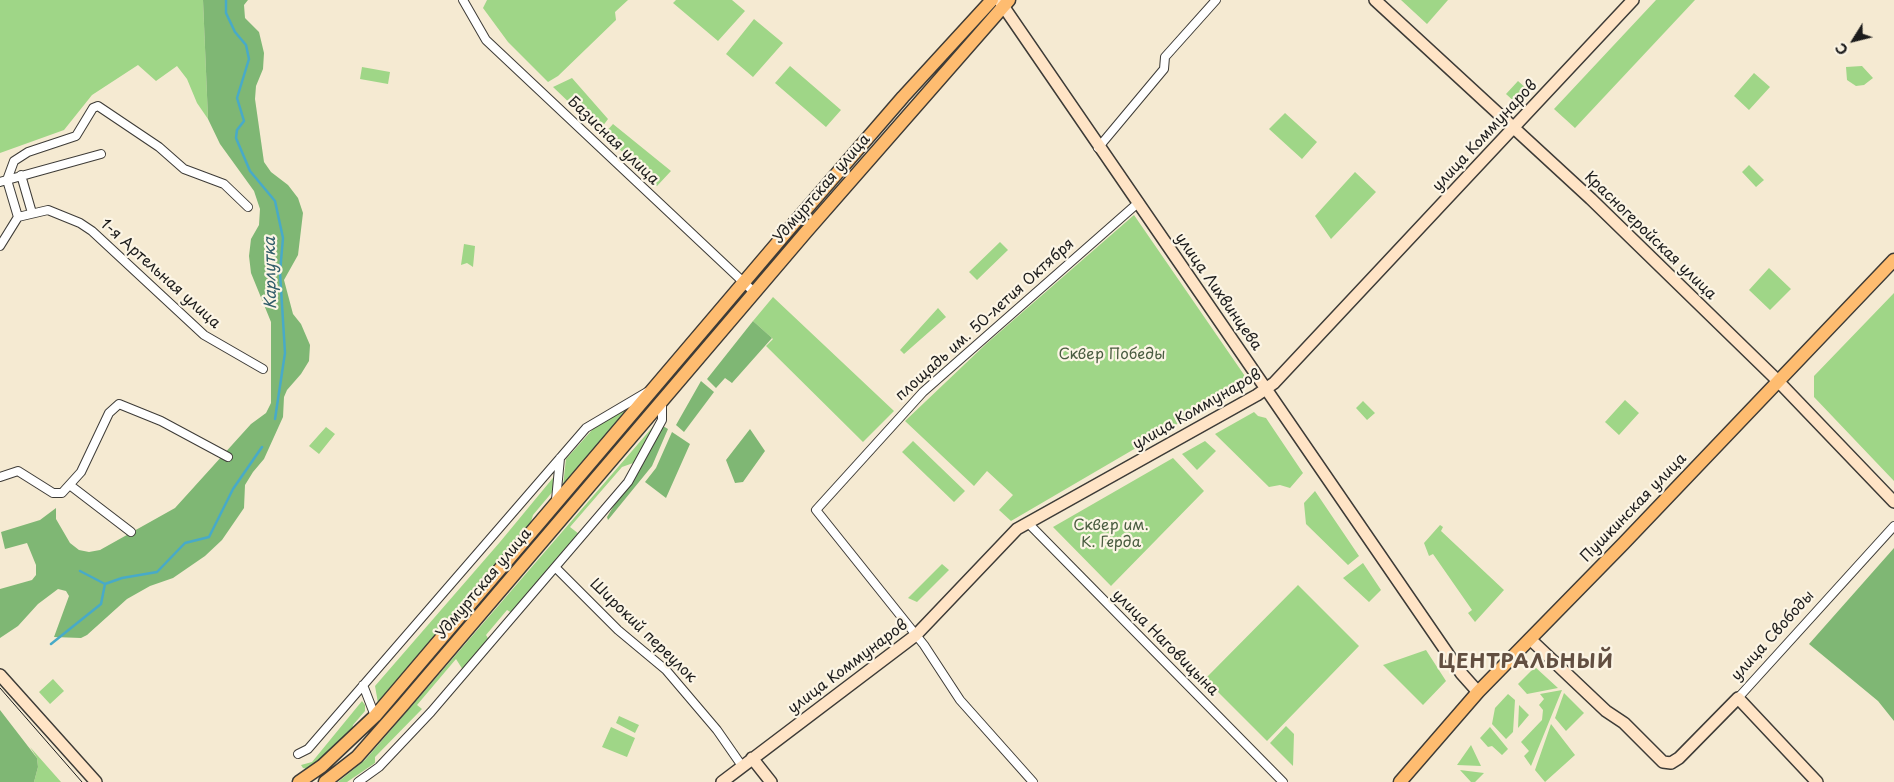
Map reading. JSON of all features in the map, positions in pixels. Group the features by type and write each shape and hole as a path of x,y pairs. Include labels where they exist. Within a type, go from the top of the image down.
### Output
{"main road":[{"name":"Удмуртская улица","path":"325,782 357,757 402,706 806,232 992,20 999,1"},
{"name":"Удмуртская улица","path":"300,782 329,760 375,716 903,97 999,1"},
{"path":"903,97 914,107"},
{"path":"795,222 806,232"},
{"name":"Пушкинская улица","path":"1400,782 1478,692 1894,260"},
{"path":"675,363 686,373"}],"street":[{"name":"Базисная улица","path":"463,0 486,40 755,293"},
{"path":"1098,148 1164,69 1163,62 1165,57 1216,0"},
{"name":"Красногеройская улица","path":"1375,0 1514,127 1777,380 1894,502"},
{"name":"улица Коммунаров","path":"722,782 916,635 1017,530 1267,388 1633,0"},
{"name":"улица Лихвинцева","path":"999,1 1098,148 1139,202 1461,673 1478,692"},
{"path":"0,246 18,217 4,181 14,161 28,152 76,136 93,108 98,106 159,148 184,169 224,184 248,208"},
{"path":"4,181 100,154"},
{"path":"21,175 32,213"},
{"name":"площадь им. 50-летия Октября","path":"916,635 816,510 923,392 1139,202"},
{"name":"1-я Артельная улица","path":"18,217 48,210 92,231 204,335 263,369"},
{"name":"Удмуртская улица","path":"298,754 308,749 586,428 624,404 653,389"},
{"path":"359,782 379,767 420,725 628,482 662,420 662,401"},
{"path":"0,477 18,471 57,494 71,486 81,472 99,432 114,406 124,404 161,421 228,457"},
{"path":"556,502 560,458"},
{"path":"71,486 131,532"},
{"name":"улица Наговицына","path":"1028,523 1283,782"},
{"name":"улица Свободы","path":"1530,639 1606,711 1624,723 1655,756 1663,762 1671,762 1679,758 1738,698 1894,526"},
{"name":"Широкий переулок","path":"556,568 618,630 666,670 717,730 742,766"},
{"path":"916,635 960,700 1033,782"},
{"path":"0,675 96,782"},
{"path":"363,685 375,716"},
{"path":"1738,698 1817,782"},
{"path":"752,758 771,782"}],"green space":[{"path":"0,0 203,0 208,119 197,103 187,79 177,66 156,81 138,65 92,95 64,130 0,153"},
{"path":"203,0 248,0 244,5 245,18 259,32 264,53 263,69 256,86 255,99 264,162 271,172 288,185 298,198 303,213 298,255 284,280 293,314 301,324 310,345 309,361 287,390 284,397 283,417 264,459 245,485 244,508 222,540 205,556 173,578 150,586 127,599 87,635 81,638 54,637 69,596 66,591 58,589 38,604 18,626 0,638 0,589 32,580 36,575 36,565 27,543 5,549 1,532 40,520 56,508 56,519 70,543 79,550 89,552 100,550 175,508 251,424 266,413 271,403 271,322 251,273 249,256 251,239 259,225 260,209 254,191 220,144 208,119"},
{"path":"487,0 628,0 615,12 616,20 558,76 548,82 508,42 483,8"},
{"path":"676,0 732,0 745,11 718,41 673,3"},
{"path":"1401,0 1448,0 1427,24"},
{"path":"1656,0 1695,0 1575,128 1554,109"},
{"path":"754,19 783,43 753,77 726,54"},
{"path":"790,66 841,110 826,127 775,83"},
{"path":"1862,66 1873,78 1864,85 1856,86 1847,80 1846,67"},
{"path":"362,67 390,72 388,84 360,79"},
{"path":"1754,73 1770,87 1749,110 1734,96"},
{"path":"572,78 608,119 599,131 553,87"},
{"path":"1518,81 1529,91 1517,104 1506,94"},
{"path":"1285,113 1317,142 1302,159 1269,129"},
{"path":"613,124 671,171 657,186 604,134"},
{"path":"1749,165 1764,180 1756,187 1742,172"},
{"path":"1355,172 1376,192 1331,239 1315,216"},
{"name":"Сквер Победы","path":"1134,215 1249,382 1011,521 999,510 1013,495 987,471 974,486 905,421 986,344"},
{"path":"1000,242 1008,250 977,280 969,272"},
{"path":"464,244 475,246 473,267 467,263 461,265"},
{"path":"1769,268 1791,289 1770,310 1749,290"},
{"path":"1894,293 1894,481 1814,397 1814,376"},
{"path":"773,297 894,411 863,442 766,346 773,339 753,321"},
{"path":"938,308 946,317 904,354 900,350"},
{"path":"753,321 772,338 732,383 725,378 716,388 707,379"},
{"path":"701,381 714,392 684,432 676,425"},
{"path":"1625,400 1639,413 1619,435 1605,422"},
{"path":"1363,401 1375,413 1367,420 1356,408"},
{"path":"631,404 563,486 566,459 593,429"},
{"path":"1254,412 1258,416 1266,418 1303,473 1290,488 1280,485 1269,487 1215,434"},
{"path":"657,422 636,462 622,467 570,527 579,534 512,613 507,610 486,635 489,640 463,670 456,659 417,705 422,709 375,757 375,763 347,782 338,782 365,760"},
{"path":"663,426 668,429 652,466 608,520 607,517"},
{"path":"326,427 335,434 319,454 309,446"},
{"path":"750,429 765,451 743,482 735,483 726,460"},
{"path":"672,432 690,444 666,498 645,482 656,468"},
{"path":"913,441 965,491 954,502 902,452"},
{"path":"1205,441 1216,451 1197,470 1182,454"},
{"name":"Сквер им. К. Герда","path":"1173,458 1204,491 1111,586 1053,527"},
{"path":"557,473 554,490 533,515 530,525 378,703 375,686"},
{"path":"1315,491 1359,556 1348,565 1306,524 1304,503"},
{"path":"1440,525 1443,527 1441,531 1504,590 1475,622 1468,613 1472,610 1433,554 1429,556 1424,543"},
{"path":"1894,548 1894,721 1878,701 1809,644"},
{"path":"1363,563 1381,590 1369,602 1343,578"},
{"path":"942,564 949,570 917,602 908,598"},
{"path":"1298,585 1359,646 1267,741 1205,679"},
{"path":"1426,650 1446,681 1423,705 1383,665"},
{"path":"1535,667 1558,688 1527,694 1518,684"},
{"path":"53,679 64,691 50,704 39,692"},
{"path":"1562,690 1531,766 1524,756 1529,751 1521,742 1542,720 1543,710 1539,705 1544,699 1540,694"},
{"path":"1564,693 1584,713 1566,731 1555,718"},
{"path":"1508,694 1515,700 1513,732 1506,739 1492,724 1495,708"},
{"path":"362,701 365,705 365,711 353,725 351,735 327,756 307,769 303,768 301,765 312,762"},
{"path":"1519,705 1529,715 1518,728"},
{"path":"0,710 37,758 38,767 34,782 0,782"},
{"path":"619,716 639,725 635,733 616,723"},
{"path":"1551,724 1575,755 1545,782 1535,770"},
{"path":"1286,726 1294,734 1293,766 1270,743"},
{"path":"611,727 635,738 627,757 602,747"},
{"path":"1490,727 1508,749 1502,755 1492,746 1488,747 1480,738"},
{"path":"1471,745 1481,766 1457,765"},
{"path":"30,747 61,782 34,782 38,767 37,758"},
{"path":"1460,770 1484,773 1475,782 1471,782"}],"waterway":[{"name":"Карлутка","path":"226,0 226,13 235,32 246,45 249,59 237,98 244,121 237,130 236,138 250,171 275,201 283,238 280,272 285,353 275,419"},
{"name":"Карлутка","path":"51,644 101,604 105,584 122,578 157,572 185,543 209,537 233,489 262,447"},
{"path":"80,571 105,584"}],"tram line":[{"path":"0,688 82,782"}],"district":[{"name":"ЦЕНТРАЛЬНЫЙ","path":"1526,662"}]}
